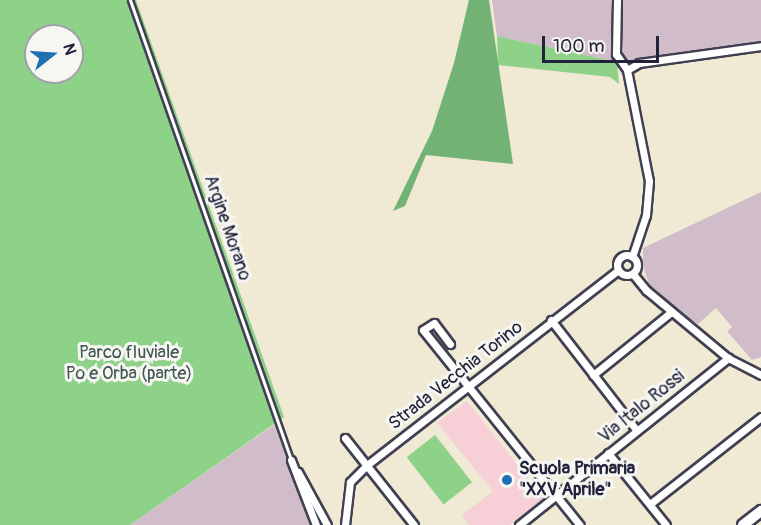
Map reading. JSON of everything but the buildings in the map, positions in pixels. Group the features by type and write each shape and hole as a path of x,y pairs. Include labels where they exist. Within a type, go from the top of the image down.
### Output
{"main road":[{"path":"742,525 761,511"}],"street":[{"path":"617,0 616,54 627,70 649,181 646,215 632,257"},
{"path":"627,70 639,63 761,46"},
{"path":"632,257 620,258 618,270 625,275 633,274"},
{"path":"632,257 637,265 633,274"},
{"name":"Strada Vecchia Torino","path":"345,525 350,482 367,465 618,270"},
{"path":"633,274 671,312 728,358 761,375"},
{"path":"593,375 671,312"},
{"path":"551,320 637,431"},
{"path":"450,344 434,323 423,330 580,525"},
{"name":"Via Italo Rossi","path":"519,525 728,358"},
{"path":"650,504 761,417"},
{"path":"345,438 414,525"},
{"path":"608,453 666,525"},
{"name":"Argine Morano","path":"293,463 316,525"},
{"name":"Argine Morano","path":"293,463 327,525"}],"lane":[{"name":"Argine Morano","path":"130,0 293,463"}],"shaded area":[{"path":"492,0 761,0 761,42 617,62 497,36"},
{"path":"761,192 761,357 752,360 727,331 732,327 716,308 698,324 652,293 643,266 643,248"},
{"name":"Scuola Primaria \"XXV Aprile\"","path":"467,401 544,498 510,525 469,525 462,515 493,491 437,423"},
{"path":"278,422 316,525 130,525"}],"green space":[{"name":"Parco fluviale Po e Orba (parte)","path":"0,0 136,0 284,417 130,525 0,525"},
{"path":"469,0 489,0 513,164 426,155 405,206 393,211 432,131 454,63"},
{"path":"497,36 617,62 619,84 610,77 498,65"},
{"path":"435,435 472,482 444,504 407,457"}],"place":[{"name":"Scuola Primaria \"XXV Aprile\"","path":"507,480"}]}
